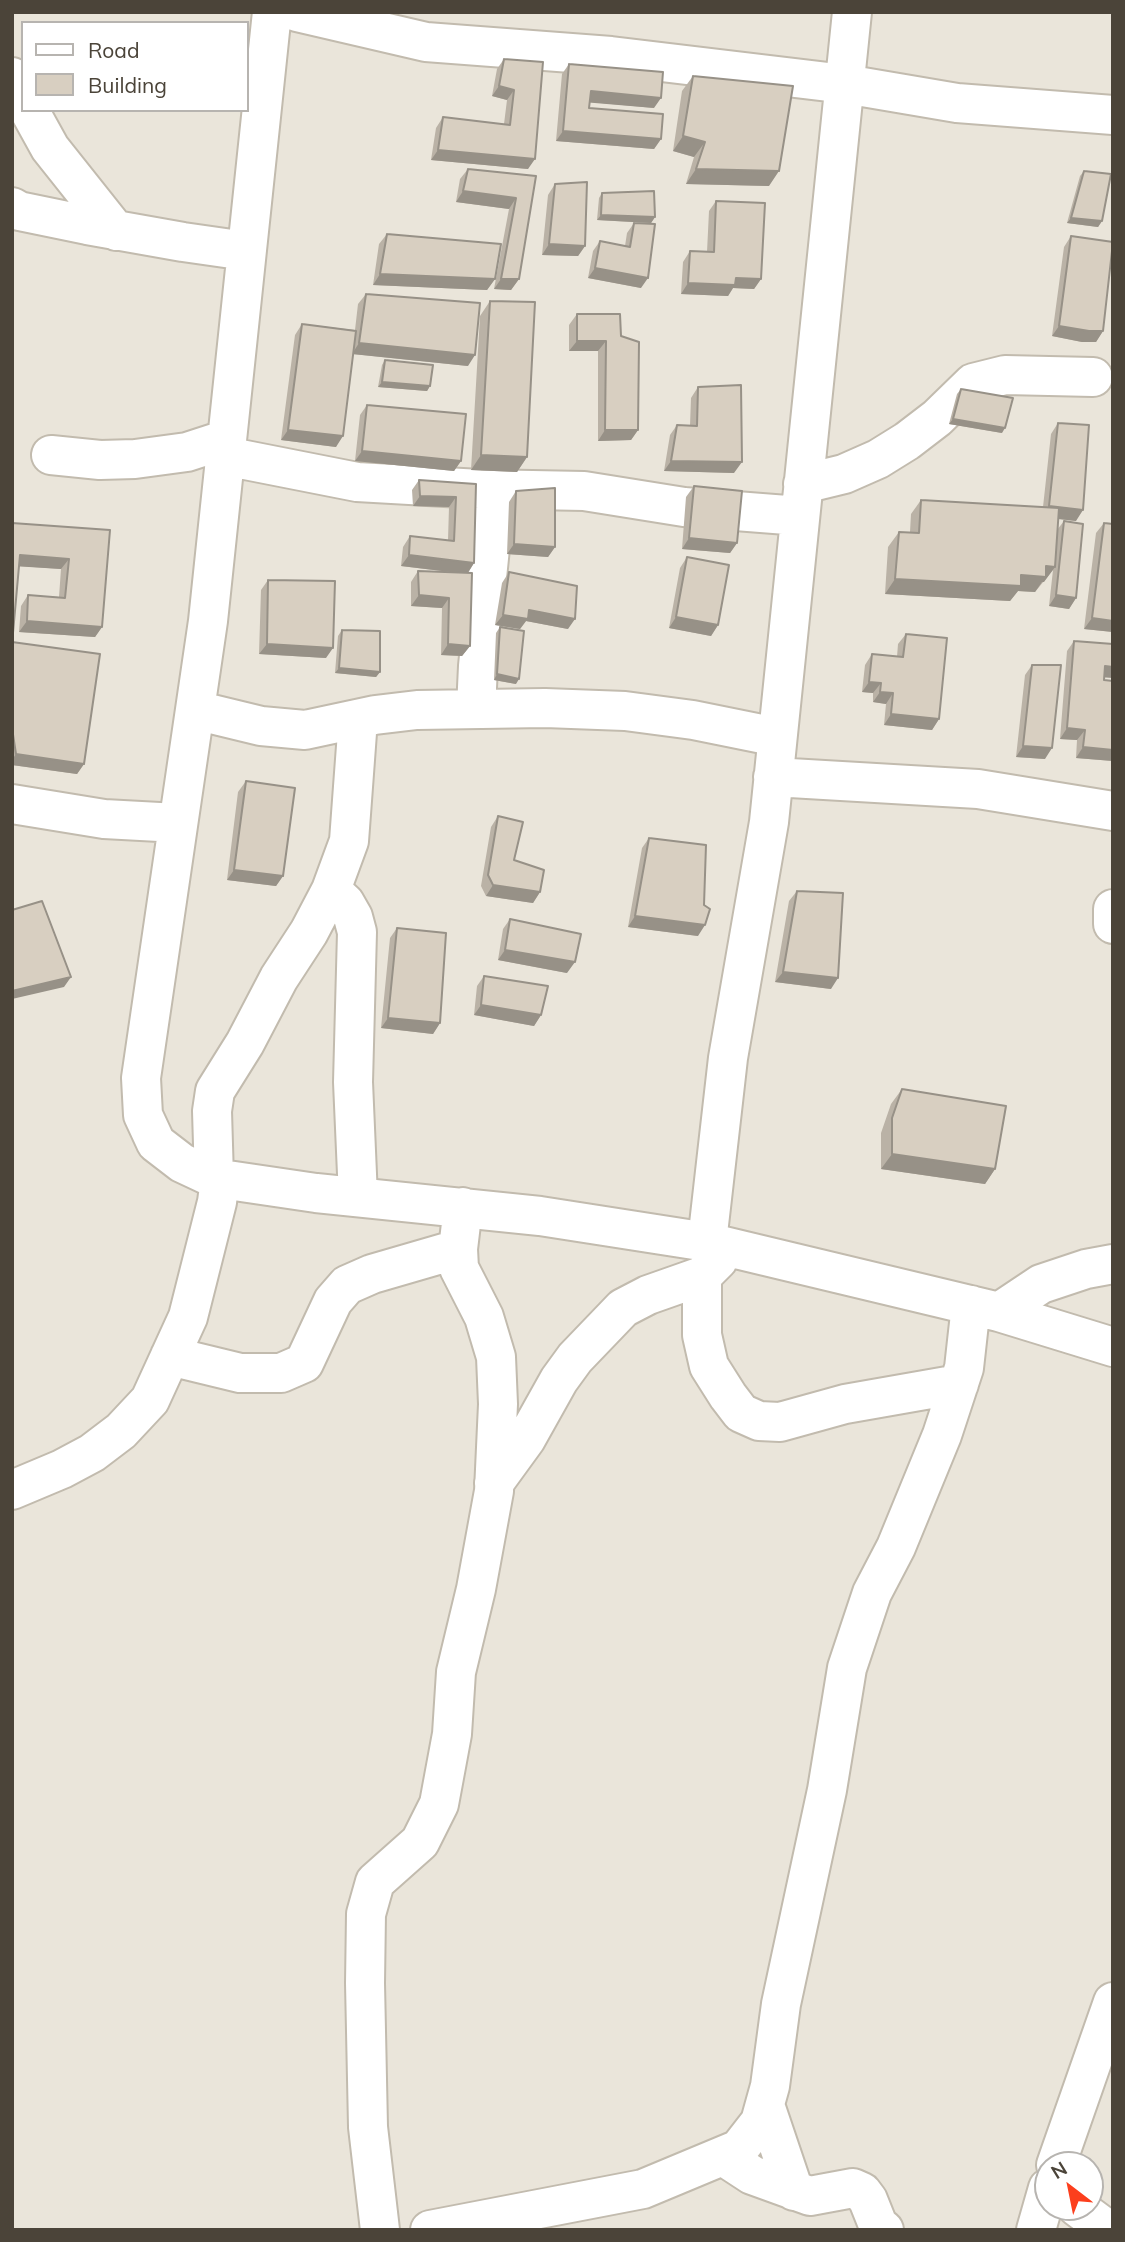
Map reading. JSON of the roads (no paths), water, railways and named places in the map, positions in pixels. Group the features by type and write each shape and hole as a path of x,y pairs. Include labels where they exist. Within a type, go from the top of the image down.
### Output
{"street":[{"path":"272,12 208,621 141,1078 143,1115 156,1143 182,1163 217,1178 316,1193 540,1216 712,1255 985,1309 1113,1347"},
{"path":"297,12 426,42 611,55 845,83 957,103 1113,115"},
{"path":"852,12 769,822 729,1058 712,1255 702,1335 709,1366 741,1413 759,1421 780,1422 845,1404 959,1384"},
{"path":"12,77 21,95"},
{"path":"30,112 50,148 116,231"},
{"path":"12,207 19,211 116,231 246,251"},
{"path":"51,455 100,460 135,459 226,447 357,482 584,492 684,507 802,500 907,441 937,418 973,383 1005,374 1093,377"},
{"path":"476,709 496,489"},
{"path":"195,710 261,726 305,730 416,710 545,708 625,711 693,720 777,737"},
{"path":"12,1490 92,1453 121,1430 150,1400 188,1317 214,1213 217,1178 212,1111 215,1091 331,890 349,841 358,719"},
{"path":"773,777 978,789 1113,811"},
{"path":"12,804 104,819 178,824"},
{"path":"331,890 345,903 354,917 357,932 354,1083 358,1197"},
{"path":"1113,909 1113,924"},
{"path":"380,2230 368,2127 366,1914 374,1882 420,1842 439,1804 452,1734 456,1672 476,1588 494,1483 498,1405 496,1357 484,1317 459,1268 458,1249 463,1207"},
{"path":"170,1356 240,1373 281,1373 304,1363 333,1301 347,1285 372,1274 458,1249"},
{"path":"494,1483 526,1439 559,1380 575,1358 623,1308 712,1255"},
{"path":"430,2230 643,2189 739,2149 760,2122 770,2086 781,2004 827,1790 847,1668 872,1593 896,1547 942,1435 985,1309 1041,1284 1086,1269 1113,1264"},
{"path":"1063,2151 1100,2078 1113,2002"},
{"path":"765,2105 794,2191"},
{"path":"723,2156 752,2175 810,2196 846,2188 862,2192 878,2225 884,2230"}]}
